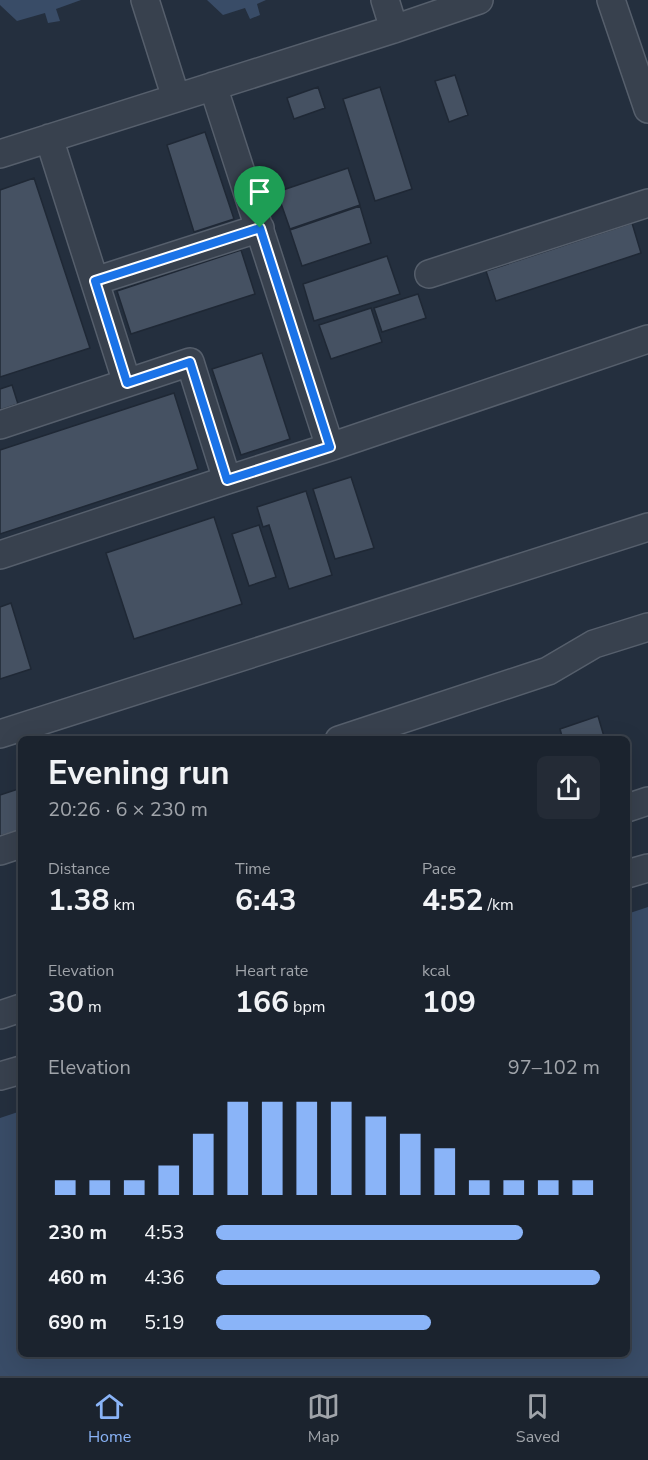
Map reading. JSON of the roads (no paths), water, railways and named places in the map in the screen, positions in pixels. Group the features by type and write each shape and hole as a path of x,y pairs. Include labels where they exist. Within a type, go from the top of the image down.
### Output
{"lane":[{"path":"145,0 176,98"},
{"path":"385,0 394,29"},
{"path":"1,150 49,138 479,0"},
{"path":"611,0 648,109"},
{"path":"213,86 330,447"},
{"path":"49,138 127,383"},
{"path":"429,274 648,203"},
{"path":"95,281 260,228"},
{"path":"0,555 330,447 648,339"},
{"path":"0,425 190,362 227,480"},
{"path":"0,734 648,527"},
{"path":"351,736 548,671 594,644 648,627"},
{"path":"630,807 648,801"},
{"path":"0,851 18,845"},
{"path":"630,873 648,868"},
{"path":"0,1015 18,1009"},
{"path":"0,1076 18,1071"}],"water":[{"path":"0,0 81,0 56,9 60,21 48,23 45,13 17,21 0,5"},
{"path":"207,0 266,0 257,4 260,15 250,19 245,8 223,15"},
{"path":"648,907 648,1376 0,1376 0,1118 18,1112 18,1357 630,1357 630,913"}]}
